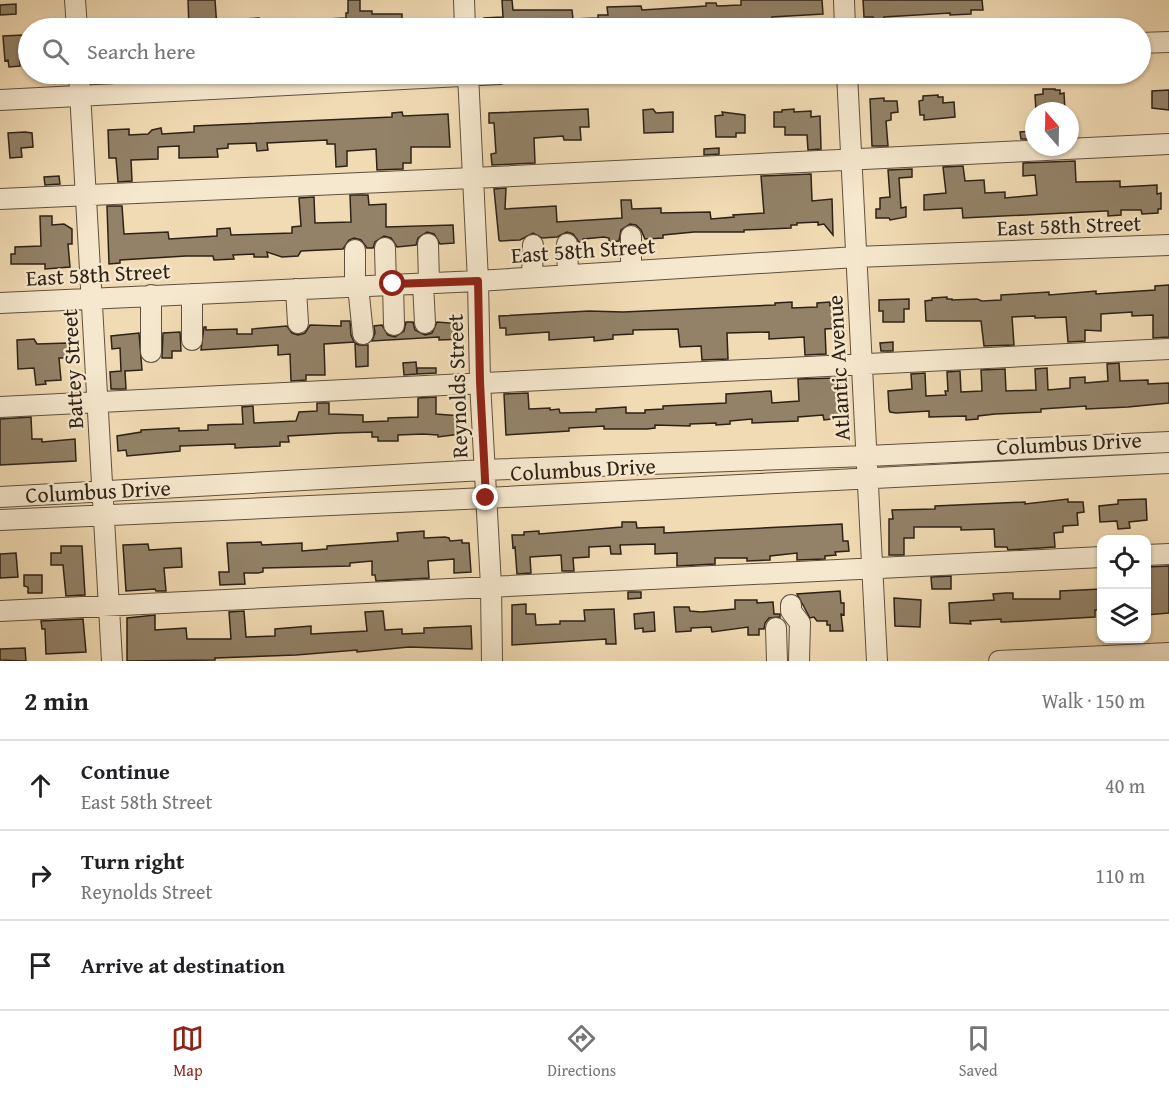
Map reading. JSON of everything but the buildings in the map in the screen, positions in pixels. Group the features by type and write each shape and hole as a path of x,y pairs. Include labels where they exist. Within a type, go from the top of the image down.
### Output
{"street":[{"path":"75,0 76,18"},
{"path":"464,0 465,18"},
{"path":"844,0 845,18"},
{"path":"1151,43 1169,42"},
{"name":"Battey Street","path":"79,84 92,298 103,379 98,402 112,661"},
{"path":"0,100 292,84"},
{"name":"Reynolds Street","path":"468,84 478,281 480,382 491,586 492,661"},
{"name":"Atlantic Avenue","path":"848,84 877,661"},
{"path":"0,199 1169,144"},
{"path":"631,236 631,271"},
{"path":"567,244 568,275"},
{"path":"532,278 533,245"},
{"name":"East 58th Street","path":"0,303 478,281 856,257 1169,245"},
{"path":"385,248 394,325"},
{"path":"422,249 425,323"},
{"path":"356,250 356,286 363,334"},
{"path":"296,289 298,323"},
{"path":"192,294 192,340"},
{"path":"151,295 152,352"},
{"path":"0,407 1169,349"},
{"name":"Columbus Drive","path":"0,496 484,470 1169,442"},
{"name":"Columbus Drive","path":"0,519 486,498 1169,463"},
{"path":"1151,555 1169,554"},
{"path":"0,611 1097,557"},
{"path":"791,604 791,611 800,623 799,661"},
{"path":"776,628 777,661"},
{"path":"999,661 1169,653"}],"route":[{"path":"393,284 478,281 486,498"}]}
